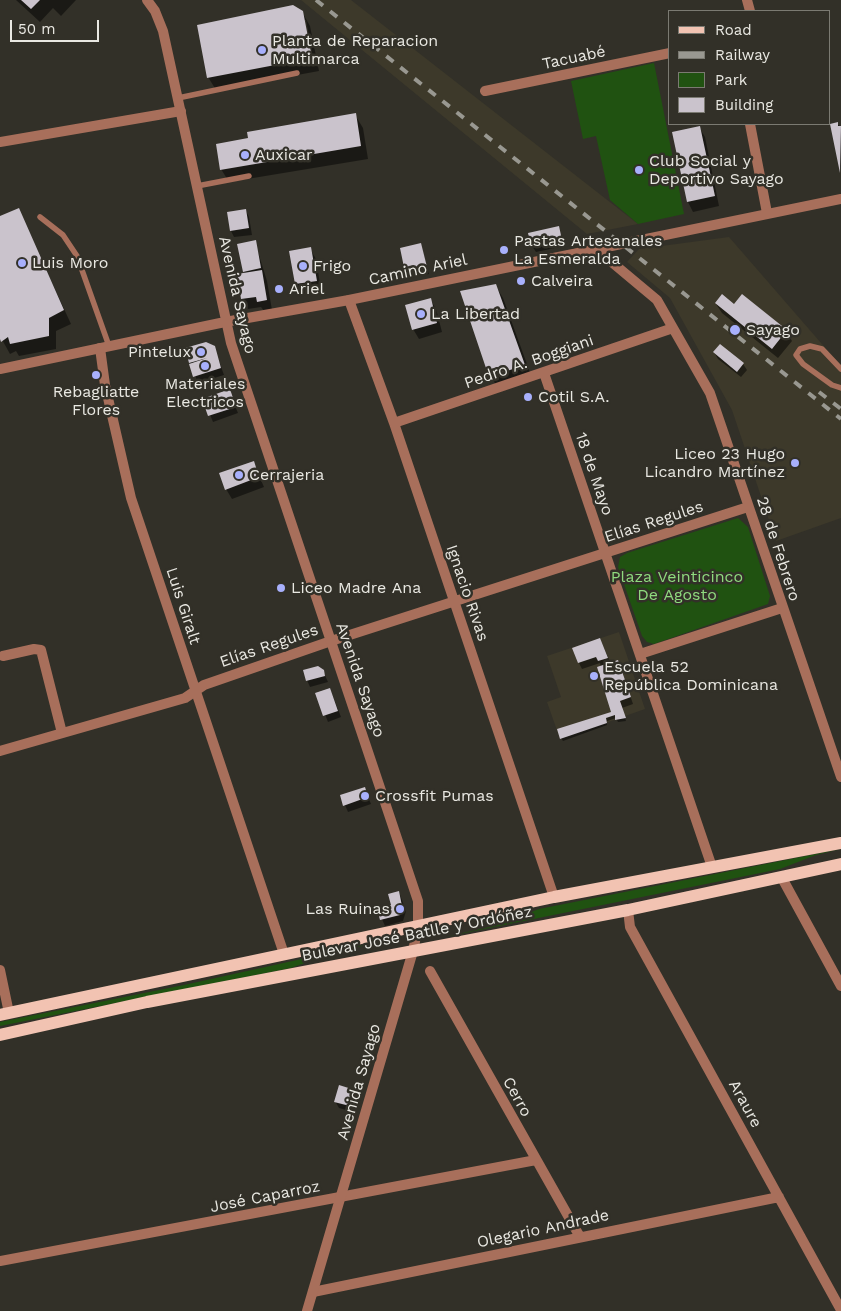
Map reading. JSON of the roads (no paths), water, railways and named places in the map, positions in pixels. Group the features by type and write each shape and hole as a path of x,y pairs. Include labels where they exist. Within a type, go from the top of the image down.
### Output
{"main road":[{"name":"Bulevar José Batlle y Ordóñez","path":"4,1014 554,897 841,843"},
{"name":"Bulevar José Batlle y Ordóñez","path":"0,1035 147,1002 628,910 841,864"}],"street":[{"name":"Avenida Sayago","path":"147,0 155,11 163,31 225,322 254,414 418,901 418,927 413,951 307,1311"},
{"name":"Tacuabé","path":"485,91 668,53"},
{"path":"0,142 181,111"},
{"path":"750,125 767,213"},
{"name":"Camino Ariel","path":"0,369 225,322 349,300 841,199"},
{"name":"28 de Febrero","path":"596,248 657,300 710,393 841,777"},
{"name":"Ignacio Rivas","path":"349,300 394,423 554,897"},
{"name":"Pedro A. Boggiani","path":"394,423 673,328"},
{"name":"Luis Giralt","path":"104,347 105,385 131,498 284,954"},
{"name":"18 de Mayo","path":"544,373 712,868"},
{"name":"Elías Regules","path":"0,751 185,698 204,685 331,641 748,507"},
{"path":"640,654 782,608"},
{"path":"3,656 34,649 41,650 62,733"},
{"path":"782,878 841,986"},
{"name":"Araure","path":"628,910 630,927 841,1310"},
{"path":"0,970 4,1014"},
{"name":"Cerro","path":"430,970 580,1237"},
{"name":"José Caparroz","path":"0,1261 536,1160"},
{"name":"Olegario Andrade","path":"313,1292 779,1197"}],"lane":[{"path":"178,98 297,73"},
{"path":"197,186 249,176"},
{"path":"40,216 63,235 77,256 104,347"},
{"path":"841,369 822,350 810,346 800,349 796,355 804,364 832,385 841,388"}],"railway":[{"path":"316,0 841,419"},
{"path":"819,392 841,409"}],"place":[{"name":"Planta de Reparacion Multimarca","path":"262,50"},
{"name":"Auxicar","path":"245,155"},
{"name":"Club Social y Deportivo Sayago","path":"639,170"},
{"name":"Pastas Artesanales La Esmeralda","path":"504,250"},
{"name":"Luis Moro","path":"22,263"},
{"name":"Frigo","path":"303,266"},
{"name":"Calveira","path":"521,281"},
{"name":"Ariel","path":"279,289"},
{"name":"La Libertad","path":"421,314"},
{"name":"Sayago","path":"735,330"},
{"name":"Pintelux","path":"201,352"},
{"name":"Materiales Electricos","path":"205,366"},
{"name":"Rebagliatte Flores","path":"96,375"},
{"name":"Cotil S.A.","path":"528,397"},
{"name":"Liceo 23 Hugo Licandro Martínez","path":"795,463"},
{"name":"Cerrajeria","path":"239,475"},
{"name":"Liceo Madre Ana","path":"281,588"},
{"name":"Escuela 52 República Dominicana","path":"594,676"},
{"name":"Crossfit Pumas","path":"365,796"},
{"name":"Las Ruinas","path":"400,909"}],"park label":[{"name":"Plaza Veinticinco De Agosto","path":"677,586"}]}
